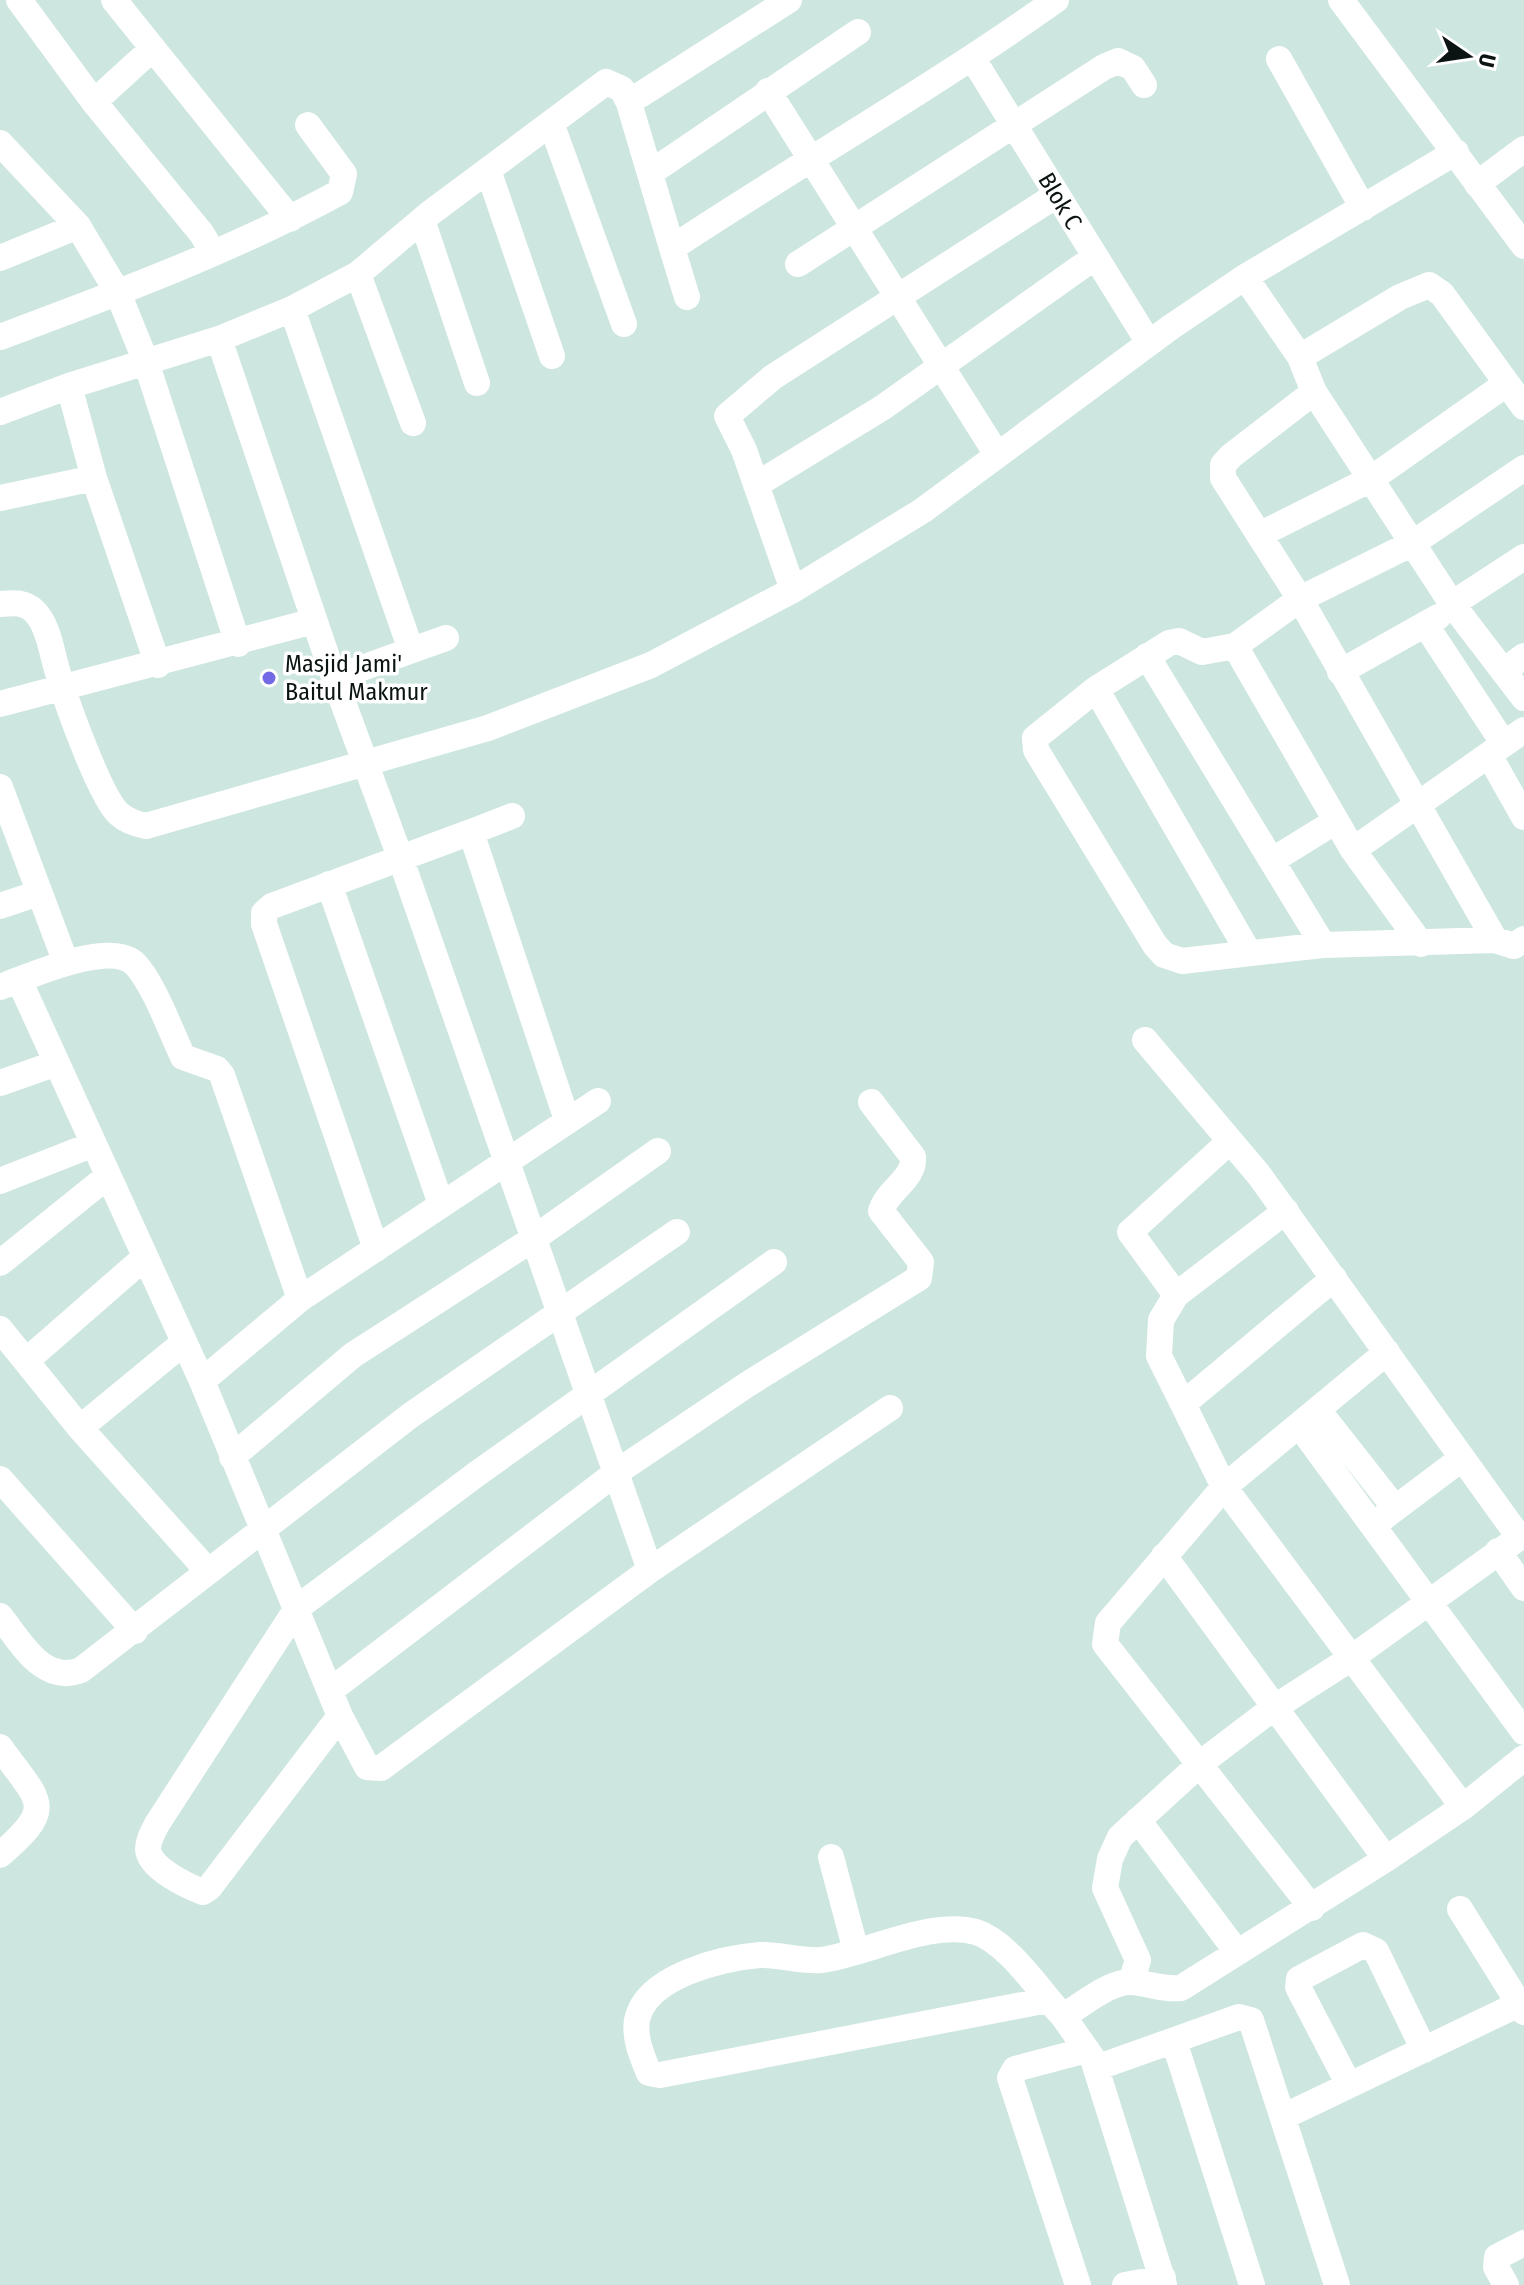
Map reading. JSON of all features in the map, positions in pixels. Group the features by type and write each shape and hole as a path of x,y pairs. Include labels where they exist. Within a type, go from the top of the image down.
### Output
{"street":[{"path":"19,0 94,102 213,253"},
{"path":"114,0 151,50 290,219"},
{"path":"640,95 751,10 789,0"},
{"path":"672,248 810,157 973,59 1056,0"},
{"path":"1341,0 1524,246"},
{"path":"650,173 858,32"},
{"path":"94,102 151,50"},
{"name":"Blok C","path":"973,59 1055,196 1149,343"},
{"path":"1279,59 1363,208"},
{"path":"798,264 1118,61 1133,68 1144,85"},
{"path":"0,412 69,386 219,339 292,309 358,274 422,220 606,82 615,83 629,103 687,297"},
{"path":"768,91 996,453"},
{"path":"551,123 624,324"},
{"path":"0,337 213,253 290,219 340,192 344,174 308,125"},
{"path":"0,143 78,226 118,293 146,362 238,644"},
{"path":"1477,184 1524,149"},
{"path":"0,604 17,602 33,609 42,622 62,689 106,795 117,812 132,823 146,826 488,728 651,665 793,590 922,511 996,453 1245,277 1456,152"},
{"path":"488,170 552,356"},
{"path":"0,180 26,171"},
{"path":"793,590 756,485 727,416 773,377 1055,196"},
{"path":"422,220 477,383"},
{"path":"0,258 78,226"},
{"path":"756,485 882,408 1095,257"},
{"path":"358,274 413,423"},
{"path":"1245,277 1300,357 1314,392 1454,605 1514,663 1524,698"},
{"path":"1300,357 1400,297 1429,285 1442,294 1524,407"},
{"path":"292,309 411,650"},
{"path":"219,339 314,621 650,1570"},
{"path":"1259,535 1371,479 1506,384"},
{"path":"69,386 94,478 158,665"},
{"path":"1314,392 1223,465 1223,478 1300,599 1340,672 1420,803 1495,940"},
{"path":"1524,468 1413,543 1300,599 1235,646 1202,652 1179,641 1147,656 1096,689 1035,738 1036,750 1164,955 1182,961 1323,945 1495,940 1514,946 1524,939"},
{"path":"0,498 94,478"},
{"path":"1340,672 1425,624 1524,557"},
{"path":"0,704 238,644 314,621"},
{"path":"1425,624 1505,743 1524,817"},
{"path":"334,678 446,638"},
{"path":"1235,646 1353,850 1421,944"},
{"path":"1147,656 1323,945"},
{"path":"1096,689 1249,953"},
{"path":"1353,850 1505,743"},
{"path":"0,787 6,825 39,893 66,963"},
{"path":"376,1249 264,924 264,913 272,906 512,816"},
{"path":"1273,860 1336,821"},
{"path":"471,832 567,1120"},
{"path":"329,884 441,1204"},
{"path":"0,906 39,893"},
{"path":"300,1299 217,1069 183,1057 136,965 114,956 66,963 10,984 57,1063 94,1144 182,1344 202,1381 340,1716 367,1767 381,1768 650,1570 890,1408"},
{"path":"1145,1040 1286,1211 1387,1352 1514,1541 1524,1588"},
{"path":"0,1083 57,1063"},
{"path":"202,1381 300,1299 598,1101"},
{"path":"331,1690 617,1472 748,1384 919,1278 921,1262 881,1211 884,1202 909,1173 913,1157 871,1102"},
{"path":"1176,1295 1130,1232 1229,1142"},
{"path":"0,1181 94,1144"},
{"path":"232,1457 353,1355 533,1239 658,1151"},
{"path":"0,1263 108,1176"},
{"path":"1286,1211 1176,1295 1161,1320 1159,1356 1224,1487 1463,1807"},
{"path":"0,1616 43,1668 56,1674 81,1670 411,1415 677,1232"},
{"path":"26,1361 144,1258"},
{"path":"340,1716 209,1888 203,1892 194,1889 152,1859 148,1848 157,1824 297,1608 774,1262"},
{"path":"1183,1404 1334,1278"},
{"path":"0,1329 80,1428 207,1570"},
{"path":"80,1428 182,1344"},
{"path":"1312,1908 1105,1644 1108,1623 1224,1487 1387,1352"},
{"path":"1309,1417 1395,1508"},
{"path":"1309,1417 1373,1526 1426,1603 1524,1732"},
{"path":"1373,1526 1461,1459"},
{"path":"0,1479 135,1631"},
{"path":"1131,1982 1138,1960 1105,1888 1110,1859 1120,1837 1201,1763 1272,1709 1350,1659 1514,1541"},
{"path":"1164,1556 1272,1709 1386,1859"},
{"path":"0,1747 38,1804 39,1816 30,1829 0,1855"},
{"path":"1125,2285 1163,2281 1092,2059 1068,2007 998,1945 972,1931 934,1932 821,1960 760,1955 669,1980 640,2010 638,2044 649,2073 660,2075 1068,2007 1119,1984 1131,1982 1165,1990 1181,1988 1386,1859 1463,1807 1524,1758"},
{"path":"1138,1820 1237,1952"},
{"path":"831,1857 856,1951"},
{"path":"1285,2116 1348,2083 1521,2008 1460,1909"},
{"path":"1348,2083 1298,1987 1299,1979 1363,1945 1376,1951 1424,2050"},
{"path":"1078,2285 1010,2078 1015,2069 1092,2059 1174,2041 1239,2017 1251,2020 1285,2116 1337,2285"},
{"path":"1174,2041 1252,2285"},
{"path":"1506,2285 1496,2267 1497,2257 1524,2243"}],"place":[{"name":"Masjid Jami' Baitul Makmur","path":"269,678"}]}
